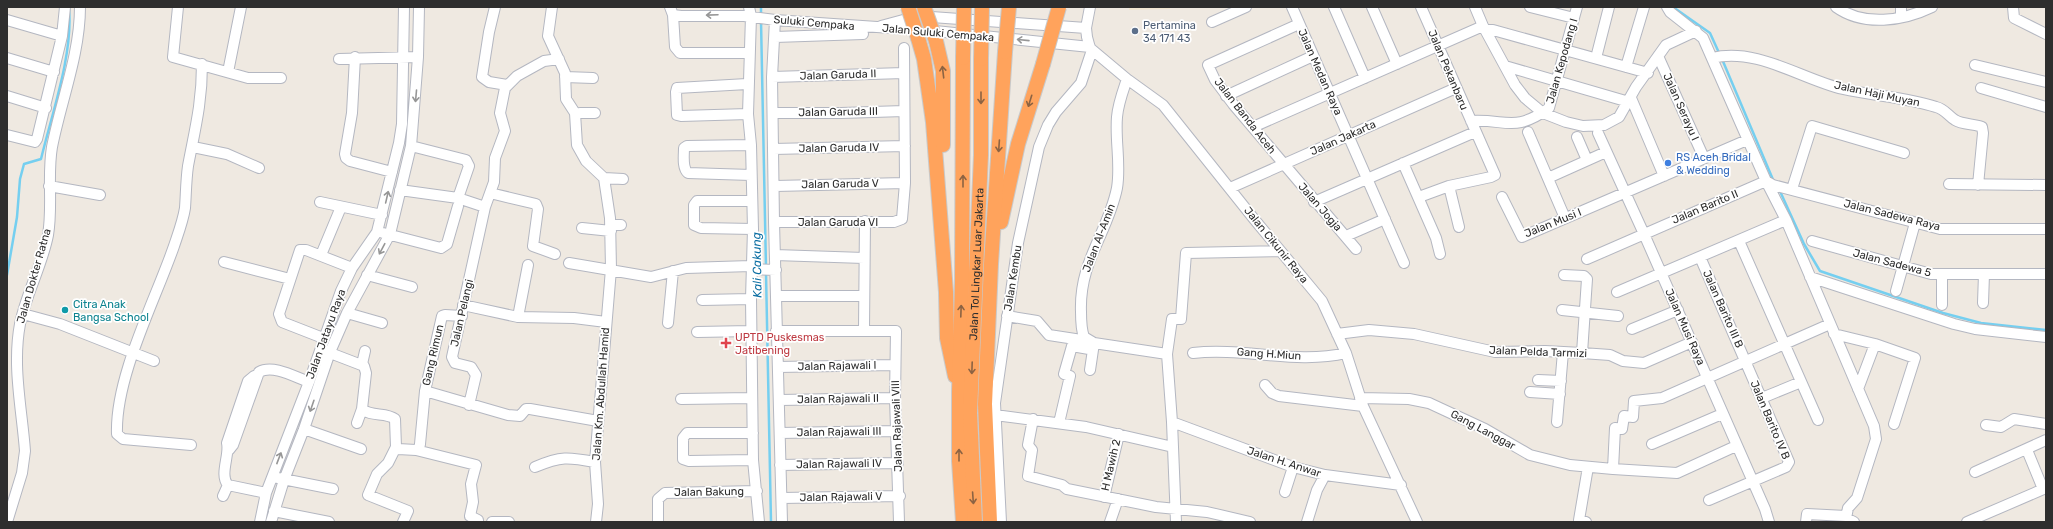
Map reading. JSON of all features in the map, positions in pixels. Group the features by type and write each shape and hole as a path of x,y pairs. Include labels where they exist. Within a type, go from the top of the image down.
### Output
{"highway":[{"path":"908,7 924,59 933,122 946,292 947,338 959,392"},
{"name":"Jalan Tol Lingkar Luar Jakarta","path":"963,522 959,461 959,392 962,275 964,7"},
{"name":"Jalan Tol Lingkar Luar Jakarta","path":"975,522 970,413 981,155 982,7"},
{"path":"990,522 985,404 991,264 1009,7"},
{"path":"991,264 1018,144 1059,7"},
{"path":"929,12 943,71 944,88 944,189 941,223"}],"street":[{"path":"7,135 35,142 46,108 62,36 65,7"},
{"name":"Jalan Dokter Ratna","path":"7,522 24,464 25,451 17,367 20,325 46,242 50,221 49,186 52,147 78,33 80,7"},
{"path":"178,7 173,57 248,78 282,78"},
{"path":"228,72 241,7"},
{"name":"Jalan Jatayu Raya","path":"260,522 266,493 309,382 323,338 341,291 352,268 377,232 382,215 402,124 404,7"},
{"name":"Jalan Jatayu Raya","path":"271,522 284,480 304,429 330,352 347,313 390,234 411,146 418,57 419,7"},
{"path":"495,7 489,32 482,77 489,82 507,85 517,76 544,62 559,59"},
{"path":"552,7 548,36 559,59 565,77 566,99 575,113 577,145 586,161 604,178 623,179"},
{"path":"1090,7 1086,28 1091,48"},
{"path":"1212,22 1246,7"},
{"name":"Jalan Medan Raya","path":"1292,7 1404,263"},
{"path":"1334,7 1365,78"},
{"path":"1372,7 1397,64"},
{"name":"Jalan Pekanbaru","path":"1421,7 1495,175 1449,186"},
{"path":"1475,7 1515,85 1525,98 1543,113 1566,122 1594,127 1612,122 1619,117 1630,100 1636,86 1648,73 1666,45 1696,31"},
{"path":"1530,7 1574,18"},
{"name":"Jalan Kepodang I","path":"1543,113 1549,108 1558,81 1577,7"},
{"path":"1596,58 1609,7"},
{"path":"1626,67 1644,7"},
{"path":"1667,7 1670,12 1696,31 1718,56 1747,140 1778,185 1786,220 1874,426 1876,439 1857,498 1848,508 1850,519 1807,514 1806,522"},
{"path":"1836,7 1860,12 1876,20 1901,12 1932,7"},
{"path":"2013,7 2013,16 2016,20 2046,34"},
{"path":"672,11 675,47 680,53 749,53"},
{"name":"Suluki Cempaka","path":"672,11 760,16 877,28"},
{"name":"Jalan Suluki Cempaka","path":"877,28 929,12 1086,28"},
{"path":"760,16 775,38 772,77 775,255 773,270 776,296 776,331 780,400 782,522"},
{"path":"755,522 759,522 753,460 751,300 754,268 748,84 749,53 760,16"},
{"path":"7,20 62,36"},
{"name":"Jalan Banda Aceh","path":"1283,164 1226,96 1215,80 1208,65 1299,24"},
{"name":"Jalan Suluki Cempaka","path":"877,28 935,36 1091,48"},
{"path":"1253,127 1438,46 1485,28 1648,73"},
{"path":"775,38 863,34"},
{"path":"904,48 905,183"},
{"name":"Jalan Cikunir Raya","path":"1091,48 1127,79 1163,105 1322,301 1346,354 1361,402 1417,522"},
{"name":"Jalan Kembu","path":"1001,522 995,415 998,378 1018,243 1039,147 1052,118 1081,83 1091,48"},
{"path":"1226,96 1313,56"},
{"name":"Jalan Serayu I","path":"1658,56 1704,158"},
{"name":"Jalan Haji Muyan","path":"1718,56 1748,56 1843,89 1884,94 1934,106 1943,109 1956,121 1979,126 1982,128 1983,134 1978,185"},
{"path":"339,59 355,57 418,57"},
{"path":"355,57 353,106 345,154 346,158 350,161 392,172"},
{"path":"7,58 54,72"},
{"path":"191,445 123,439 117,434 120,399 134,352 179,231 184,210 186,180 202,100 202,64"},
{"path":"1975,65 2046,82"},
{"path":"1505,66 1630,100"},
{"name":"Jalan Garuda II","path":"772,77 904,73"},
{"path":"565,77 593,78"},
{"name":"Jalan Al-Amin","path":"1091,342 1084,336 1082,327 1081,290 1086,267 1103,229 1117,189 1117,117 1127,79"},
{"path":"748,84 677,88 676,109 677,115 682,116 748,114"},
{"name":"Jalan Pelangi","path":"469,405 476,375 471,367 455,363 452,357 477,250 485,206 494,182 495,158 504,131 504,122 500,113 503,93 507,85"},
{"name":"Jalan Jakarta","path":"1230,188 1456,88"},
{"path":"1981,88 2046,107"},
{"path":"7,96 46,108"},
{"path":"1630,100 1664,176"},
{"name":"Jalan Garuda III","path":"773,113 841,113 904,110"},
{"path":"580,113 595,113"},
{"path":"1471,122 1483,121 1504,124 1524,123 1543,113"},
{"path":"1778,185 1812,126 1904,153"},
{"path":"1314,202 1476,132"},
{"path":"1528,132 1566,218"},
{"name":"Jalan Musi Raya","path":"1598,133 1692,342 1764,509 1768,522"},
{"path":"1577,137 1587,160"},
{"name":"Jalan Musi I","path":"1502,197 1522,237 1747,140"},
{"path":"750,145 687,146 684,148 684,151 685,169 688,173 751,175"},
{"path":"377,232 390,234 441,248 447,244 469,166 468,162 466,160 411,146"},
{"name":"Jalan Garuda IV","path":"773,149 905,146"},
{"path":"193,147 227,154 259,168"},
{"path":"1548,178 1606,152"},
{"name":"Jalan Jogja","path":"1283,164 1314,202 1346,236 1356,249"},
{"path":"1403,164 1419,197 1438,244 1440,254"},
{"name":"Jalan Km. Abdullah Hamid","path":"596,522 598,504 595,462 614,227 604,178"},
{"name":"Jalan Garuda V","path":"774,186 905,183"},
{"name":"Jalan Garuda VI","path":"774,222 897,222 902,219 905,183"},
{"path":"1949,184 2046,185"},
{"name":"Jalan Sadewa Raya","path":"1778,185 1915,223 1940,228 2046,229"},
{"name":"Jalan Barito II","path":"1586,259 1644,234 1778,185"},
{"path":"49,186 100,194"},
{"path":"1419,197 1449,186 1459,227"},
{"path":"400,190 485,206"},
{"path":"490,193 536,204 538,209 533,246 555,254"},
{"path":"752,201 697,201 694,206 694,225 696,227 753,229"},
{"path":"320,202 382,215"},
{"path":"321,255 341,207"},
{"path":"1346,236 1385,219"},
{"path":"1617,292 1786,220"},
{"path":"776,331 864,330 865,221"},
{"path":"1896,291 1915,223"},
{"path":"582,228 614,227"},
{"path":"1739,240 1818,420"},
{"name":"Jalan Sadewa 5","path":"1812,241 1931,274 2046,274"},
{"path":"323,338 282,322 279,314 300,250 306,250 321,255 352,268"},
{"path":"1176,522 1172,422 1167,354 1172,320 1181,320 1186,253 1280,251"},
{"path":"775,255 864,258"},
{"name":"Jalan Barito III B","path":"1700,257 1745,361"},
{"path":"224,262 290,279"},
{"path":"569,263 611,268 651,278 686,268 754,268 773,270"},
{"path":"518,317 528,265"},
{"path":"668,323 673,271"},
{"path":"1942,274 1942,305"},
{"path":"1983,303 1984,274"},
{"path":"368,275 412,287"},
{"path":"1564,275 1587,278 1588,290 1584,312 1582,353"},
{"path":"1810,277 1954,324 1975,329 2046,337"},
{"path":"776,296 864,296"},
{"path":"702,300 751,300"},
{"path":"463,305 518,317 574,318 606,322"},
{"path":"1562,310 1618,316"},
{"path":"1632,330 1678,310"},
{"path":"347,313 382,323"},
{"path":"23,314 60,324 154,360"},
{"name":"Gang Rimun","path":"425,391 442,316 462,316"},
{"path":"1007,316 1037,321 1049,335 1167,354"},
{"path":"1613,469 1616,428 1622,429 1624,416 1633,417 1634,401 1662,398 1830,324"},
{"name":"Jalan Rajawali VIII","path":"864,330 895,330 900,496 899,522"},
{"name":"Jalan Pelda Tarmizi","path":"1337,334 1370,330 1414,334 1495,352 1563,352 1610,355 1623,361 1644,363 1692,342"},
{"path":"697,332 751,331"},
{"path":"1834,334 1875,344 1915,358 1894,424"},
{"path":"1090,370 1091,342"},
{"path":"1059,423 1070,376 1064,374 1072,346 1089,349 1091,342"},
{"path":"1858,389 1875,344"},
{"path":"320,349 362,364"},
{"path":"357,423 362,409 366,372 362,364 365,351"},
{"name":"Gang H.Miun","path":"1193,353 1214,351 1299,357 1346,354"},
{"path":"1557,422 1562,381 1563,352"},
{"name":"Jalan Barito IV B","path":"1709,500 1786,467 1789,462 1745,361"},
{"name":"Jalan Rajawali I","path":"778,367 895,365"},
{"path":"223,496 228,485 225,474 229,450 227,443 248,381 254,376 258,375 262,370 269,369 309,382"},
{"path":"1538,380 1562,381"},
{"path":"1762,398 1801,382"},
{"name":"Gang Langgar","path":"1265,385 1272,393 1279,396 1361,402 1409,399 1429,403 1485,429 1530,455 1570,465 1677,473 1736,446"},
{"path":"416,450 419,449 420,444 425,391 469,405 508,415 520,416 526,409 530,409 598,421"},
{"path":"1530,392 1560,394"},
{"path":"681,399 752,398"},
{"name":"Jalan Rajawali II","path":"780,400 896,398"},
{"path":"362,409 369,413 392,417 395,419 396,447 388,463 377,474 368,495 408,511 403,522"},
{"path":"1652,444 1722,414"},
{"path":"995,415 1059,423 1119,434 1173,447"},
{"path":"1033,419 1028,445 1032,450 1028,476 1062,485 1067,489 1104,497 1207,512 1250,522"},
{"path":"1986,425 2001,427 2014,419 2046,424"},
{"name":"Jalan H. Anwar","path":"1172,422 1293,467 1325,475 1401,486"},
{"path":"304,429 361,449"},
{"name":"Jalan Rajawali III","path":"780,433 897,431"},
{"path":"753,432 687,433 683,438 684,461 753,460"},
{"name":"H Mawih 2","path":"1104,497 1119,434"},
{"path":"1975,472 2027,450 2046,440"},
{"path":"396,447 398,449 416,450 476,465 471,484 473,502 470,516 480,521"},
{"path":"1967,522 2044,489 2027,450"},
{"path":"535,467 559,458 573,458 595,462"},
{"name":"Jalan Rajawali IV","path":"780,465 898,462"},
{"path":"1285,492 1293,467"},
{"path":"1586,522 1579,520 1588,467"},
{"path":"1307,522 1317,490 1325,475"},
{"path":"272,477 333,489"},
{"path":"228,485 266,493"},
{"name":"Jalan Bakung","path":"658,522 658,499 665,493 757,491"},
{"name":"Jalan Rajawali V","path":"782,498 900,496"},
{"path":"1110,522 1118,499"},
{"path":"274,511 329,522"},
{"path":"492,522 509,522"}],"shaded area":[{"path":"1129,7 1170,7 1170,9 1129,10"}],"waterway":[{"name":"Kali Cakung","path":"761,7 761,16"},
{"path":"1673,7 1710,33 1720,55"},
{"path":"7,275 17,217 20,179 24,164 41,159 61,84 68,45 69,9"},
{"name":"Kali Cakung","path":"761,21 766,268"},
{"path":"1722,59 1774,182"},
{"path":"1779,189 1804,244 1820,271 1943,313 1981,323 2046,330"},
{"name":"Kali Cakung","path":"766,273 771,522"}],"place":[{"name":"Pertamina 34 171 43","path":"1135,31"},
{"name":"RS Aceh Bridal & Wedding","path":"1668,163"},
{"name":"Citra Anak Bangsa School","path":"65,310"},
{"name":"UPTD Puskesmas Jatibening","path":"726,343"}]}
